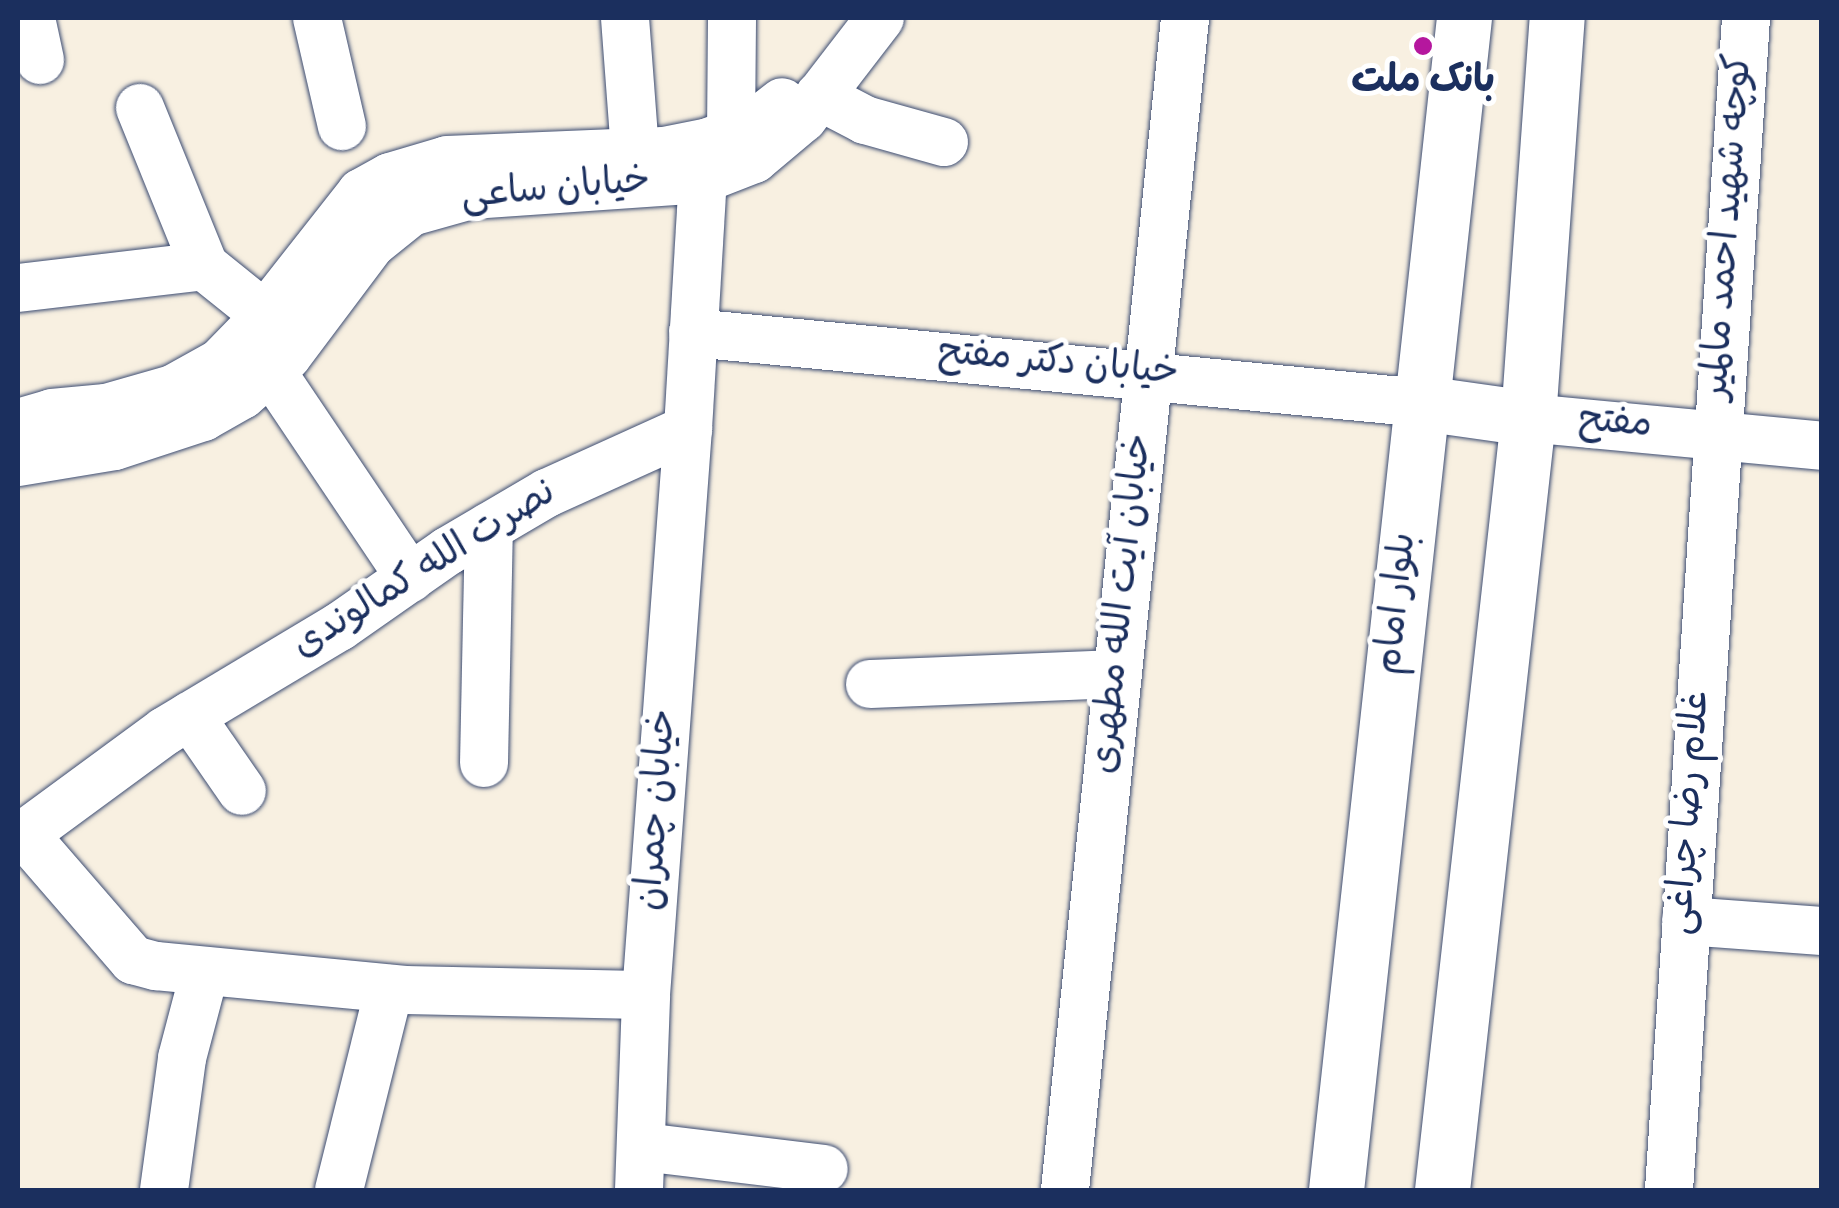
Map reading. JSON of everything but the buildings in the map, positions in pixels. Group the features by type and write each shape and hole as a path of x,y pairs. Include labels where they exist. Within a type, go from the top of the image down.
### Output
{"main road":[{"name":"بلوار امام","path":"1336,1190 1464,18"},
{"path":"1442,1190 1528,418 1557,18"},
{"path":"1422,403 1528,418"}],"street":[{"path":"317,18 342,126"},
{"path":"625,18 636,150"},
{"path":"732,18 732,134"},
{"name":"خیابان ساعی","path":"18,462 115,446 177,427 242,395 261,340 361,193 390,176 446,160 664,151 732,134 752,125 782,102 841,18"},
{"name":"خیابان ساعی","path":"18,423 52,413 106,408 172,389 261,340 411,212 470,194 703,179 754,159 784,137 880,18"},
{"name":"خیابان آیت الله مطهری","path":"1064,1190 1185,18"},
{"name":"کوچه شهید احمد مالمیر","path":"1716,436 1746,18"},
{"path":"819,96 865,120 944,142"},
{"path":"140,108 204,266 261,340 410,578"},
{"path":"688,429 703,179"},
{"path":"18,288 204,266"},
{"name":"خیابان دکتر مفتح","path":"694,332 1148,373 1422,403"},
{"name":"مفتح","path":"1528,418 1822,446"},
{"name":"نصرت الله کمالوندی","path":"21,837 190,716 489,527 547,493 688,429"},
{"name":"خیابان چمران","path":"641,1169 646,995 688,429"},
{"name":"غلام رضا چراغی","path":"1669,1190 1716,436"},
{"path":"484,762 489,527"},
{"path":"870,684 1118,674"},
{"path":"190,716 242,791"},
{"path":"21,837 133,960 389,988 646,995"},
{"path":"1686,920 1822,931"},
{"path":"164,1190 182,1058 204,970"},
{"path":"340,1190 389,988"},
{"path":"641,1169 824,1168"}],"place":[{"name":"بانک ملت","path":"1423,46"}]}
